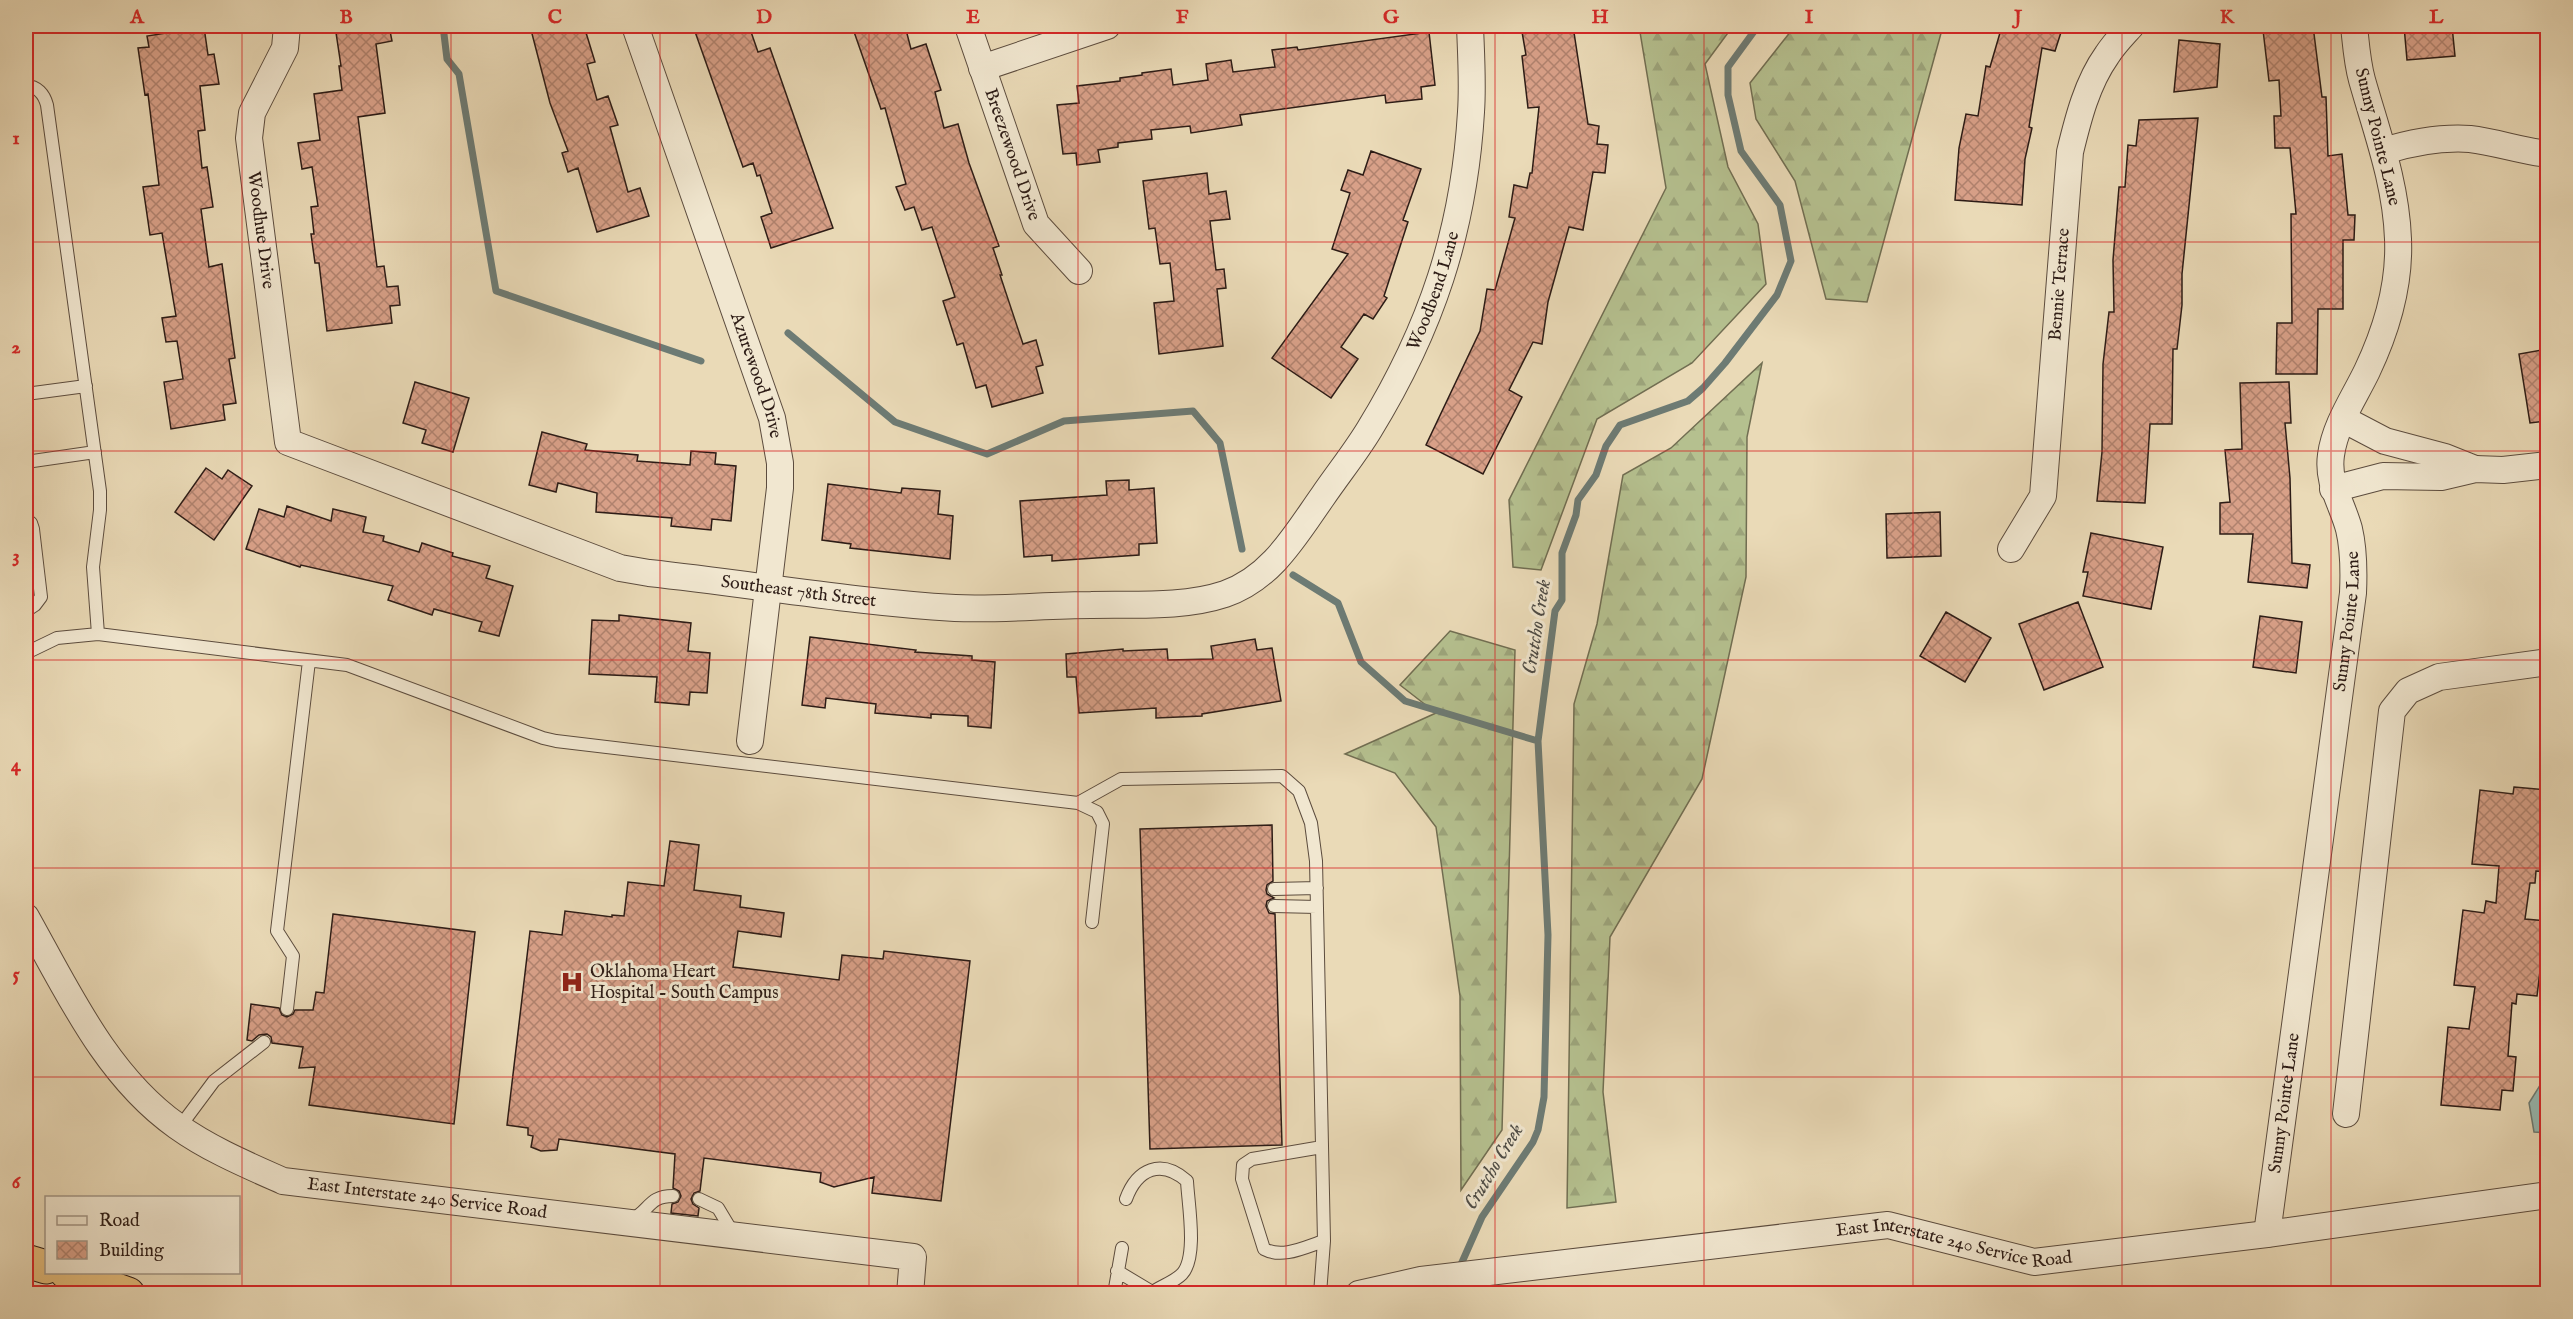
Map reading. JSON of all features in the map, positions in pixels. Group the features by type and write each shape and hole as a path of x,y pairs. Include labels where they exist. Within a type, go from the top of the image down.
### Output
{"highway":[{"path":"26,1261 45,1267"},
{"path":"72,1274 128,1293"}],"street":[{"name":"Woodhue Drive","path":"287,26 285,48 280,62 252,113 249,138 288,442"},
{"name":"Azurewood Drive","path":"635,26 774,428 780,462 780,488 750,741"},
{"name":"Breezewood Drive","path":"968,26 1036,224 1079,271"},
{"path":"982,68 1107,26"},
{"name":"Woodbend Lane","path":"1302,525 1368,433 1398,380 1420,337 1449,257 1459,214 1470,136 1472,107 1470,26"},
{"name":"Bennie Terrace","path":"2011,549 2043,496 2070,152 2077,123 2096,75 2107,55 2131,26"},
{"name":"Sunny Pointe Lane","path":"2267,1234 2353,592 2354,567 2349,529 2333,489 2331,456 2343,419 2368,370 2384,330 2396,276 2398,240 2396,212 2384,151 2361,79 2354,26"},
{"path":"2384,151 2413,142 2442,138 2472,139 2547,154"},
{"path":"2343,419 2385,441 2445,457 2475,469"},
{"name":"Southeast 78th Street","path":"288,442 620,568 916,604 985,609 1021,606 1181,603 1208,599 1243,586 1264,571 1282,553 1302,525"},
{"path":"2393,476 2398,445"},
{"path":"2333,489 2383,476 2441,477 2475,469 2503,470 2547,465"},
{"path":"2346,1114 2392,711 2408,691 2439,677 2547,662"},
{"name":"East Interstate 240 Service Road","path":"26,917 81,1016 115,1064 140,1092 179,1128 231,1158 283,1181 913,1257 910,1293"},
{"name":"East Interstate 240 Service Road","path":"1359,1293 1421,1280 1888,1225 1995,1254 2034,1262 2267,1234 2547,1195"}],"lane":[{"path":"26,86 37,89 47,105 95,452 100,491 93,567 98,634"},
{"path":"26,394 86,386"},
{"path":"26,462 95,452"},
{"path":"26,519 31,523 33,529 41,597 39,602 26,611"},
{"path":"26,653 57,638 98,634 347,665 556,741 1078,803 1097,812 1103,824 1092,922"},
{"path":"287,1009 293,956 277,931 309,661"},
{"path":"1078,803 1121,778 1282,776 1299,791 1311,823 1316,861 1324,1241 1320,1293"},
{"path":"1274,889 1317,888"},
{"path":"1274,906 1317,907"},
{"path":"179,1128 214,1081 264,1042"},
{"path":"1322,1147 1252,1159 1243,1165 1242,1179 1264,1249 1274,1254 1324,1241"},
{"path":"1118,1271 1151,1293 1176,1280 1184,1272 1191,1257 1187,1181 1178,1173 1157,1168 1143,1172 1132,1184 1126,1199"},
{"path":"627,1222 640,1215 654,1199 673,1196"},
{"path":"699,1199 718,1208 727,1227 735,1235"},
{"path":"1114,1293 1122,1248"}],"green space":[{"path":"1639,26 1733,26 1705,64 1728,167 1758,224 1766,284 1692,363 1597,419 1541,570 1513,567 1509,500 1666,188"},
{"path":"1795,26 1943,26 1867,302 1826,299 1795,181 1756,119 1750,83"},
{"path":"1762,363 1747,437 1746,577 1702,779 1610,937 1603,1092 1616,1202 1567,1208 1574,704 1597,624 1623,475 1671,448"},
{"path":"1450,631 1515,650 1502,1130 1461,1190 1460,996 1436,827 1395,773 1345,754 1436,713 1400,685"}],"water":[{"path":"2547,1074 2547,1133 2534,1132 2529,1103"}],"building":[{"path":"335,26 389,26 392,41 376,44 385,113 358,117 377,267 384,266 387,287 398,286 400,305 390,306 392,323 327,331 319,263 315,263 311,234 314,234 311,207 318,206 312,167 302,169 298,143 320,140 314,94 342,90"},
{"path":"530,26 584,26 595,62 587,64 597,100 608,96 618,125 610,127 628,192 640,188 649,216 597,232 578,168 568,172 562,153 568,151 550,103"},
{"path":"693,26 749,26 758,52 770,48 833,228 771,248 761,217 772,213 760,175 757,176 753,163 743,167"},
{"path":"852,26 905,26 911,49 926,44 941,90 935,92 944,128 958,124 969,163 999,246 993,248 1023,344 1036,340 1043,365 1036,367 1043,393 992,407 986,385 976,388 963,343 957,345 943,301 955,297 932,227 922,230 914,207 905,210 896,187 906,184 885,108 881,109"},
{"path":"1521,26 1573,26 1588,124 1599,126 1597,144 1608,145 1605,173 1593,172 1583,230 1569,227 1548,302 1542,344 1533,342 1509,390 1522,397 1483,474 1426,445 1480,331 1487,289 1495,290 1515,218 1509,217 1514,185 1527,188 1530,173 1532,173 1539,107 1528,108 1522,56 1526,55"},
{"path":"2002,26 2063,26 2055,51 2042,48 2029,127 2032,128 2025,159 2022,205 1955,200 1959,148 1966,114 1978,116 1986,66 1990,67"},
{"path":"2313,26 2322,97 2326,97 2328,156 2342,154 2348,215 2355,215 2354,240 2343,240 2343,309 2318,309 2317,374 2276,374 2277,323 2292,323 2291,214 2296,214 2290,148 2275,148 2274,116 2281,116 2279,80 2269,81 2263,30"},
{"path":"2404,26 2452,26 2455,56 2407,60"},
{"path":"204,27 208,55 214,54 219,84 200,86 205,130 198,131 202,168 207,167 213,207 201,209 209,267 222,264 235,358 229,359 236,403 223,405 225,420 171,429 164,382 183,379 177,341 166,342 162,318 176,316 162,233 150,235 143,187 159,185 148,94 145,95 138,48 149,47 147,36"},
{"path":"1429,32 1435,85 1421,87 1422,99 1386,103 1385,95 1240,115 1242,125 1191,133 1190,126 1151,130 1152,139 1118,143 1118,147 1098,150 1100,162 1077,165 1076,153 1063,154 1057,105 1079,103 1077,86 1120,81 1120,78 1171,69 1173,85 1208,80 1206,64 1231,60 1233,72 1275,67 1272,50 1297,47 1298,50"},
{"path":"2179,40 2220,44 2217,87 2174,92"},
{"path":"2198,118 2182,274 2182,305 2177,349 2173,349 2172,424 2150,424 2145,503 2097,501 2102,452 2103,364 2109,312 2114,312 2113,260 2119,187 2125,187 2128,145 2136,146 2139,120"},
{"path":"1371,151 1421,169 1403,220 1408,222 1384,296 1387,298 1373,319 1364,314 1341,347 1358,359 1331,398 1272,358 1348,254 1332,249 1350,193 1341,190 1348,170 1363,175"},
{"path":"1207,173 1209,194 1226,191 1230,219 1210,221 1216,270 1224,269 1226,288 1217,289 1223,346 1159,354 1154,303 1174,301 1170,263 1160,264 1155,228 1149,229 1143,181"},
{"path":"2547,349 2547,421 2530,423 2519,354"},
{"path":"415,382 469,398 453,452 422,443 426,430 403,423"},
{"path":"2289,382 2291,423 2285,423 2290,478 2292,563 2310,565 2307,588 2248,582 2253,534 2220,534 2220,503 2230,502 2225,450 2242,449 2240,383"},
{"path":"542,432 587,444 585,450 638,455 637,461 690,465 691,451 716,453 715,464 736,466 731,521 712,519 711,530 671,526 672,518 596,512 597,493 558,483 556,492 529,485"},
{"path":"206,468 222,479 228,470 252,486 214,540 175,512"},
{"path":"1129,480 1129,490 1154,488 1157,543 1139,544 1139,555 1052,561 1052,555 1024,557 1020,501 1107,495 1106,481"},
{"path":"828,484 901,493 902,488 940,491 938,514 953,516 950,559 850,548 851,544 822,540"},
{"path":"287,506 331,521 333,509 366,517 363,532 384,536 383,541 419,552 422,543 453,553 452,556 490,566 486,578 513,586 499,636 479,631 482,622 434,609 432,615 388,600 393,586 301,565 300,567 246,549 259,509 284,517"},
{"path":"1940,512 1941,556 1887,558 1886,514"},
{"path":"2091,533 2163,547 2151,609 2083,596 2088,572 2083,572"},
{"path":"2078,602 2103,667 2044,690 2019,624"},
{"path":"1946,612 1991,638 1965,682 1920,656"},
{"path":"619,615 691,623 688,651 710,653 707,693 690,692 689,705 655,702 657,677 589,674 592,620 619,621"},
{"path":"2260,616 2302,622 2296,673 2253,667"},
{"path":"810,637 916,650 915,652 972,656 972,660 995,662 991,728 968,726 968,716 931,714 931,718 875,713 876,704 826,698 825,708 802,705"},
{"path":"1255,639 1257,650 1272,648 1281,701 1202,714 1202,716 1156,718 1156,708 1079,713 1076,677 1067,677 1066,654 1123,649 1123,651 1167,649 1168,660 1213,659 1211,646"},
{"path":"2514,787 2547,790 2547,872 2536,871 2535,883 2530,883 2525,919 2546,921 2537,996 2517,994 2516,1004 2512,1003 2508,1056 2516,1057 2513,1091 2502,1090 2500,1110 2441,1105 2448,1027 2469,1029 2475,987 2454,985 2463,910 2484,913 2486,901 2496,903 2499,866 2472,864 2480,790 2513,794"},
{"path":"1272,825 1273,881 1267,885 1266,890 1267,894 1274,898 1267,901 1266,906 1269,913 1275,914 1282,1145 1150,1149 1140,829"},
{"path":"670,841 699,845 694,890 741,896 740,907 784,913 781,937 738,931 733,967 839,980 842,955 883,959 884,951 970,961 941,1201 872,1193 874,1177 834,1187 820,1182 821,1173 704,1158 700,1191 694,1193 691,1199 693,1204 699,1208 698,1216 671,1213 672,1204 678,1202 681,1196 679,1191 673,1188 675,1154 559,1139 557,1150 541,1151 531,1147 533,1136 528,1135 528,1128 507,1125 530,931 562,935 565,911 612,917 612,915 624,916 628,882 664,886"},
{"path":"333,914 475,932 454,1124 309,1105 315,1067 299,1068 303,1047 272,1043 271,1037 267,1034 259,1035 252,1041 247,1040 251,1004 279,1008 282,1015 287,1017 295,1010 313,1010 316,992 324,993"}],"waterway":[{"path":"443,26 447,59 459,74 496,291 701,361"},
{"name":"Crutcho Creek","path":"1459,1269 1482,1217 1533,1142 1538,1130 1544,1097 1548,935 1538,741 1555,611 1562,600 1562,553 1576,515 1578,500 1596,475 1606,446 1620,425 1688,401 1703,388 1777,295 1791,261 1780,205 1741,151 1728,95 1728,67 1758,26"},
{"path":"788,333 895,422 987,454 1064,421 1193,411 1220,443 1242,549"},
{"path":"1293,575 1338,603 1361,662 1405,701 1538,741"}],"place":[{"name":"Oklahoma Heart Hospital - South Campus","path":"572,982"}]}
